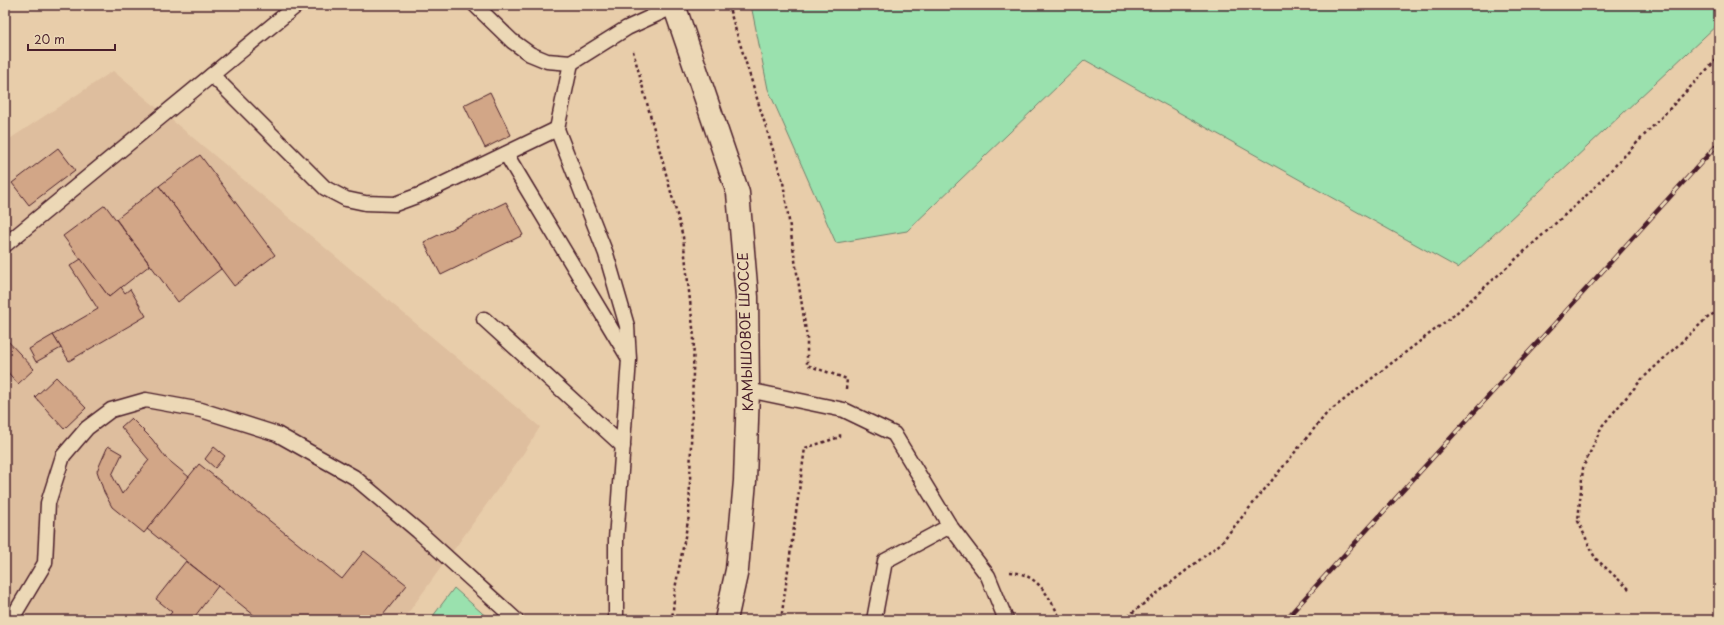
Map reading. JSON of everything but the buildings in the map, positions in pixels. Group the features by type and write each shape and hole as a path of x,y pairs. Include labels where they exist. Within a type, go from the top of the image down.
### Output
{"main road":[{"name":"КАМЫШОВОЕ ШОССЕ","path":"674,6 738,193 747,297 748,390 745,481 737,570 726,620"}],"lane":[{"path":"5,245 297,5"},
{"path":"475,5 512,41 530,54 547,61 571,63 627,28 674,6"},
{"path":"571,63 557,130 606,254 627,326 629,359 616,540 616,620"},
{"path":"212,75 325,188 346,199 365,204 395,204 422,194 557,130"},
{"path":"506,154 629,359"},
{"path":"484,319 623,446"},
{"path":"748,390 844,410 894,434 950,526 988,576 1006,620"},
{"path":"11,620 45,564 48,503 62,456 87,428 111,410 146,400 201,410 277,434 354,476 418,531 516,620"},
{"path":"874,620 884,561 950,526"}],"path":[{"path":"728,5 783,182 807,338 807,365 846,379 844,410 840,437 805,448 781,620"},
{"path":"627,28 683,237 694,337 688,516 675,589 672,620"},
{"path":"1123,620 1220,544 1327,413 1454,315 1589,193 1719,57"},
{"path":"1629,589 1595,558 1578,521 1583,468 1602,426 1642,379 1706,319 1719,310"},
{"path":"988,576 1001,572 1016,572 1029,577 1041,585 1061,620"}],"shaded area":[{"path":"113,71 540,427 523,454 403,620 5,620 5,142"}],"green space":[{"path":"751,5 1719,5 1719,23 1458,268 1085,60 907,231 836,243 768,89"},
{"path":"454,588 490,620 430,620"}],"railway":[{"path":"1285,620 1719,143"}]}
